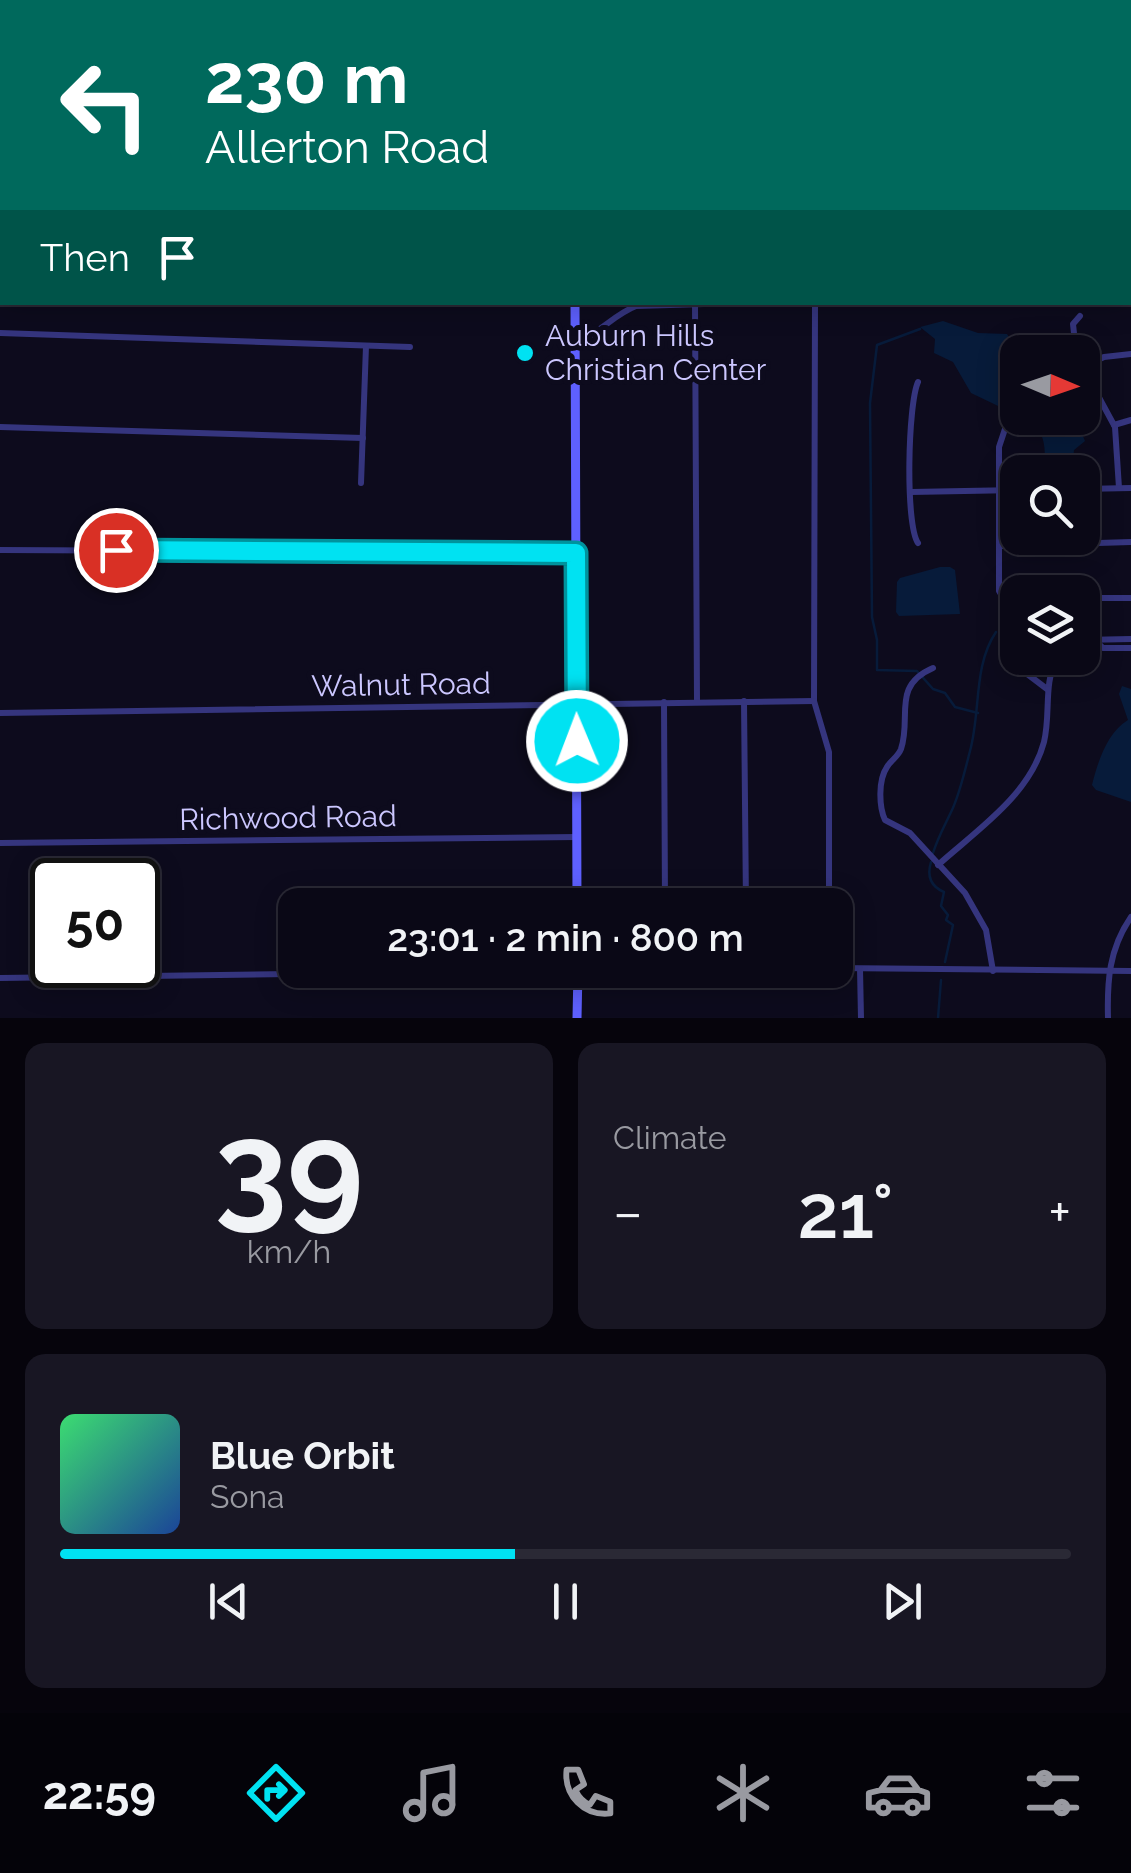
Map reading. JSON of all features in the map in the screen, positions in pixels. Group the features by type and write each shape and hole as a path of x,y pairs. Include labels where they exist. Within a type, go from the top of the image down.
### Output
{"main road":[{"path":"575,305 577,888"},
{"path":"578,988 578,1018"}],"street":[{"path":"575,343 592,336 618,313 636,306 666,305"},
{"path":"695,305 697,702"},
{"path":"817,305 814,700 828,747 830,888"},
{"path":"1074,335 1073,324 1080,316"},
{"path":"0,332 410,347"},
{"path":"361,484 366,346"},
{"path":"1100,358 1131,354"},
{"path":"918,382 911,401 912,530 918,543"},
{"path":"1100,399 1114,425 1119,488"},
{"path":"1114,425 1131,420"},
{"path":"0,427 363,438"},
{"path":"1000,598 1002,435"},
{"path":"1100,489 1131,488"},
{"path":"911,492 998,490"},
{"path":"999,546 1131,542"},
{"path":"0,550 576,553"},
{"path":"1100,598 1131,598"},
{"path":"1100,638 1131,638"},
{"path":"1100,645 1131,648"},
{"path":"933,668 920,673 906,696 902,744 884,772 881,802 886,820 910,833 976,911 986,930 993,970"},
{"path":"1030,675 1047,688"},
{"path":"938,864 1008,801 1031,772 1044,741 1051,675"},
{"name":"Walnut Road","path":"0,713 814,700"},
{"path":"744,701 746,888"},
{"path":"664,702 665,888"},
{"name":"Richwood Road","path":"0,843 577,837"},
{"path":"1108,1018 1108,971 1112,954 1131,918"},
{"path":"853,969 1131,971"},
{"path":"860,969 861,1018"},
{"path":"0,978 278,974"}],"water":[{"path":"943,321 978,333 1007,334 1000,335 1000,407 971,393 953,362 934,353 935,339 920,327"},
{"path":"1041,435 1082,435 1085,441 1073,455 1045,455"},
{"path":"940,567 955,570 960,614 899,616 896,612 900,578"},
{"path":"1122,686 1131,689 1131,802 1092,785 1109,740 1128,720 1119,694"}],"waterway":[{"path":"920,329 877,345 870,403 872,617 877,670 917,671 933,689 945,693 955,707 978,713"},
{"path":"933,853 962,781 984,659 996,632"},
{"path":"931,862 931,880 944,892 941,906 948,915 946,920 953,925 945,962"},
{"path":"938,1018 941,980"}],"place":[{"name":"Auburn Hills Christian Center","path":"525,353"}],"route":[{"path":"116,550 576,553 577,741"}]}
